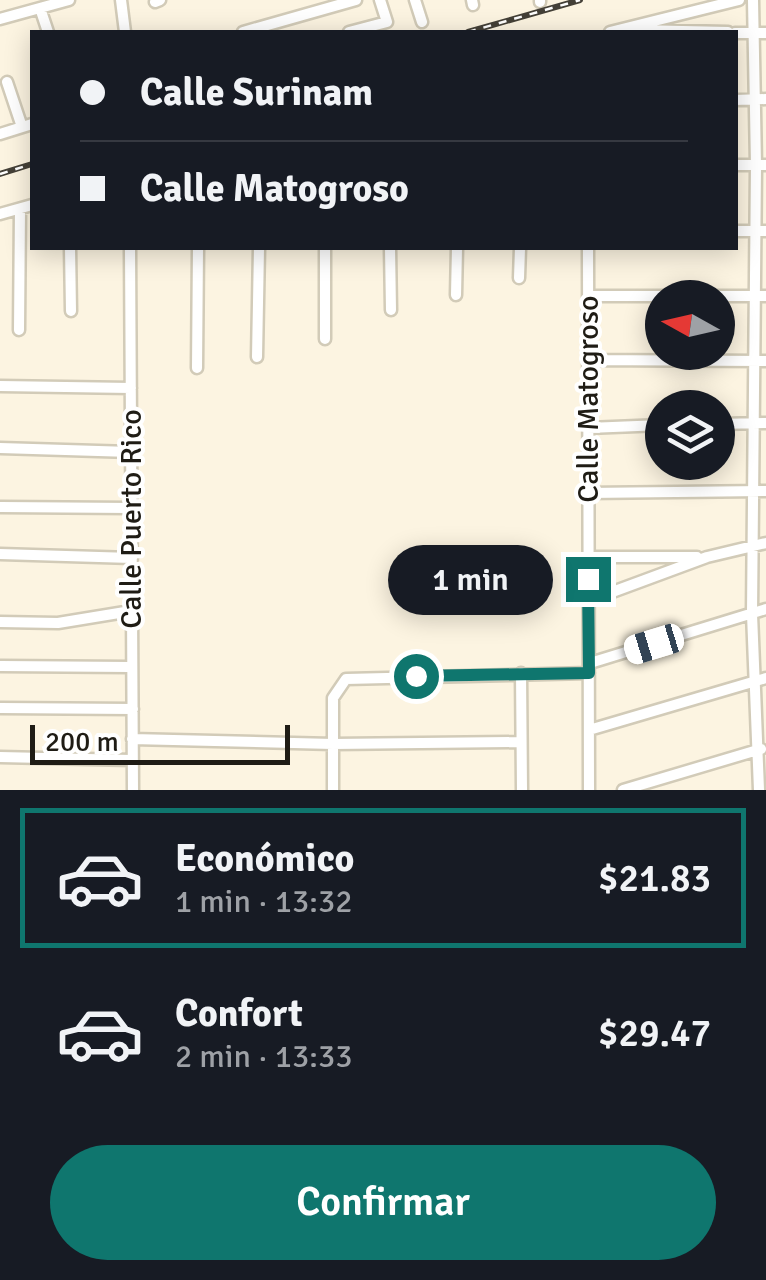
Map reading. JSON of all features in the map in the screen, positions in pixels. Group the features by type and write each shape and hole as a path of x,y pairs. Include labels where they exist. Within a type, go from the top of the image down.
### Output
{"street":[{"path":"0,19 69,0"},
{"path":"121,0 125,30"},
{"path":"277,28 356,0"},
{"path":"356,30 386,22 380,0"},
{"path":"416,0 422,22"},
{"path":"619,30 739,0"},
{"path":"753,0 760,33 760,490 752,548 754,682 763,748 759,790"},
{"path":"40,8 47,30"},
{"path":"0,134 27,126 7,82"},
{"path":"0,214 30,206"},
{"path":"19,330 20,209"},
{"path":"70,250 71,311"},
{"name":"Calle Puerto Rico","path":"130,250 133,790"},
{"path":"197,368 198,250"},
{"path":"258,357 259,250"},
{"path":"325,250 325,339"},
{"path":"390,250 391,310"},
{"path":"456,295 457,250"},
{"path":"519,278 520,250"},
{"name":"Calle Matogroso","path":"588,250 589,790"},
{"path":"589,296 761,296"},
{"path":"587,360 761,361"},
{"path":"0,386 131,388"},
{"path":"735,424 760,423"},
{"path":"588,428 645,426"},
{"path":"0,448 131,452"},
{"path":"586,493 760,490"},
{"path":"0,507 131,508"},
{"path":"588,600 707,557 766,543"},
{"path":"0,554 132,558"},
{"path":"588,557 707,557"},
{"path":"334,790 333,698 346,679 589,668 766,609"},
{"path":"0,622 58,623 131,611"},
{"path":"0,666 130,667"},
{"path":"521,673 522,790"},
{"path":"589,730 766,678"},
{"path":"0,708 132,710"},
{"path":"132,739 333,744 522,742"},
{"path":"623,790 763,748"},
{"path":"0,757 131,760"}],"railway":[{"path":"475,30 580,0"},
{"path":"0,174 30,165"}],"route":[{"path":"416,676 589,673 588,579"}]}
